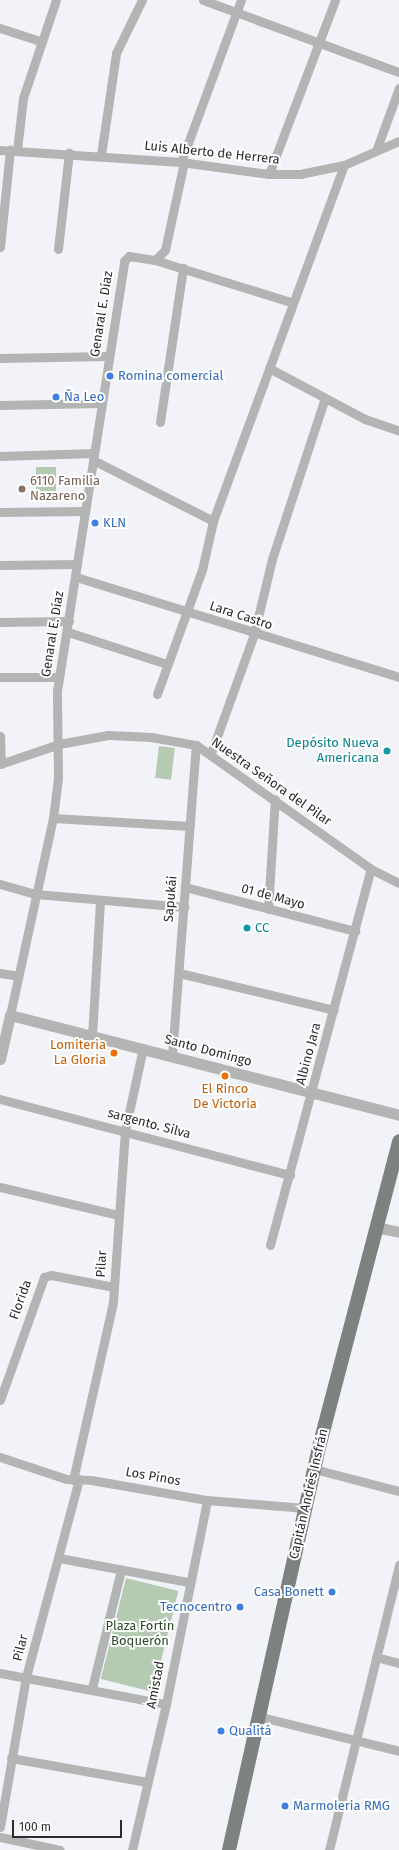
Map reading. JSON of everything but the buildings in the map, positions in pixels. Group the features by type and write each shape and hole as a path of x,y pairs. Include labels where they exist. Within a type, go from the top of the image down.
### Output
{"main road":[{"name":"Capitán Andrés Insfrán","path":"229,1850 257,1716 314,1469 399,1141"}],"street":[{"path":"0,247 13,150 23,98 40,41 56,0"},
{"path":"101,155 116,53 142,0"},
{"path":"203,0 399,72"},
{"path":"241,0 183,162 165,250 155,260 291,302"},
{"path":"269,174 335,0"},
{"path":"0,28 40,41"},
{"path":"377,148 399,88"},
{"name":"Luis Alberto de Herrera","path":"0,150 101,155 183,162 269,174 300,174 344,165 377,148 399,141"},
{"path":"58,248 69,153"},
{"path":"157,694 202,570 213,521 269,368 291,302 344,165"},
{"name":"Genaral E. Díaz","path":"10,1015 53,818 59,744 56,712 59,678 68,632 93,457 126,256 155,260"},
{"path":"160,422 183,268"},
{"path":"0,358 109,356"},
{"path":"269,368 325,398 399,431"},
{"path":"211,754 254,634 272,559 325,398"},
{"path":"0,405 102,403"},
{"path":"0,456 93,457 213,521"},
{"path":"0,512 85,511"},
{"path":"0,565 77,564"},
{"name":"Lara Castro","path":"76,576 254,634 399,678"},
{"path":"0,622 69,621"},
{"path":"68,632 167,664"},
{"path":"0,677 59,678"},
{"name":"Nuestra Señora del Pilar","path":"0,764 59,744 130,735 196,745 276,799 371,869 399,883"},
{"path":"0,736 0,764"},
{"name":"Sapukái","path":"172,1055 196,745"},
{"path":"268,908 276,799"},
{"path":"53,818 190,826"},
{"name":"Albino Jara","path":"270,1245 371,869"},
{"path":"0,884 36,894 100,901 184,907"},
{"name":"01 de Mayo","path":"185,887 355,931"},
{"path":"92,1036 100,901"},
{"path":"0,973 18,976"},
{"path":"179,973 334,1010"},
{"path":"0,1059 10,1015"},
{"name":"Santo Domingo","path":"10,1015 172,1055 399,1115"},
{"name":"Pilar","path":"0,1827 26,1677 59,1558 114,1287 125,1131 143,1048"},
{"name":"sargento. Silva","path":"0,1099 290,1175"},
{"path":"0,1187 118,1215"},
{"path":"376,1227 399,1232"},
{"name":"Florida","path":"0,1400 44,1277 51,1275 114,1287"},
{"name":"Los Pinos","path":"0,1457 76,1480 207,1500 305,1508"},
{"path":"314,1469 399,1491"},
{"name":"Amistad","path":"132,1850 146,1782 166,1704 189,1582 207,1500"},
{"path":"59,1558 189,1582"},
{"path":"329,1850 399,1564"},
{"path":"92,1688 121,1570"},
{"path":"376,1657 399,1663"},
{"path":"0,1673 92,1688 166,1704"},
{"path":"257,1716 399,1751"},
{"path":"11,1758 146,1782"},
{"path":"0,1837 60,1850"}],"green space":[{"path":"36,467 56,467 56,500 36,500"},
{"path":"159,746 175,748 171,780 155,778"},
{"name":"Plaza Fortín Boquerón","path":"126,1578 178,1591 153,1692 101,1679"}],"place":[{"name":"Romina comercial","path":"110,376"},
{"name":"Ña Leo","path":"56,397"},
{"name":"6110 Familia Nazareno","path":"22,489"},
{"name":"KLN","path":"95,523"},
{"name":"Depósito Nueva Americana","path":"387,751"},
{"name":"CC","path":"247,928"},
{"name":"Lomiteria La Gloria","path":"114,1053"},
{"name":"El Rinco De Victoria","path":"225,1076"},
{"name":"Casa Bonett","path":"332,1592"},
{"name":"Tecnocentro","path":"240,1607"},
{"name":"Qualitá","path":"221,1731"},
{"name":"Marmoleria RMG","path":"285,1806"}]}
